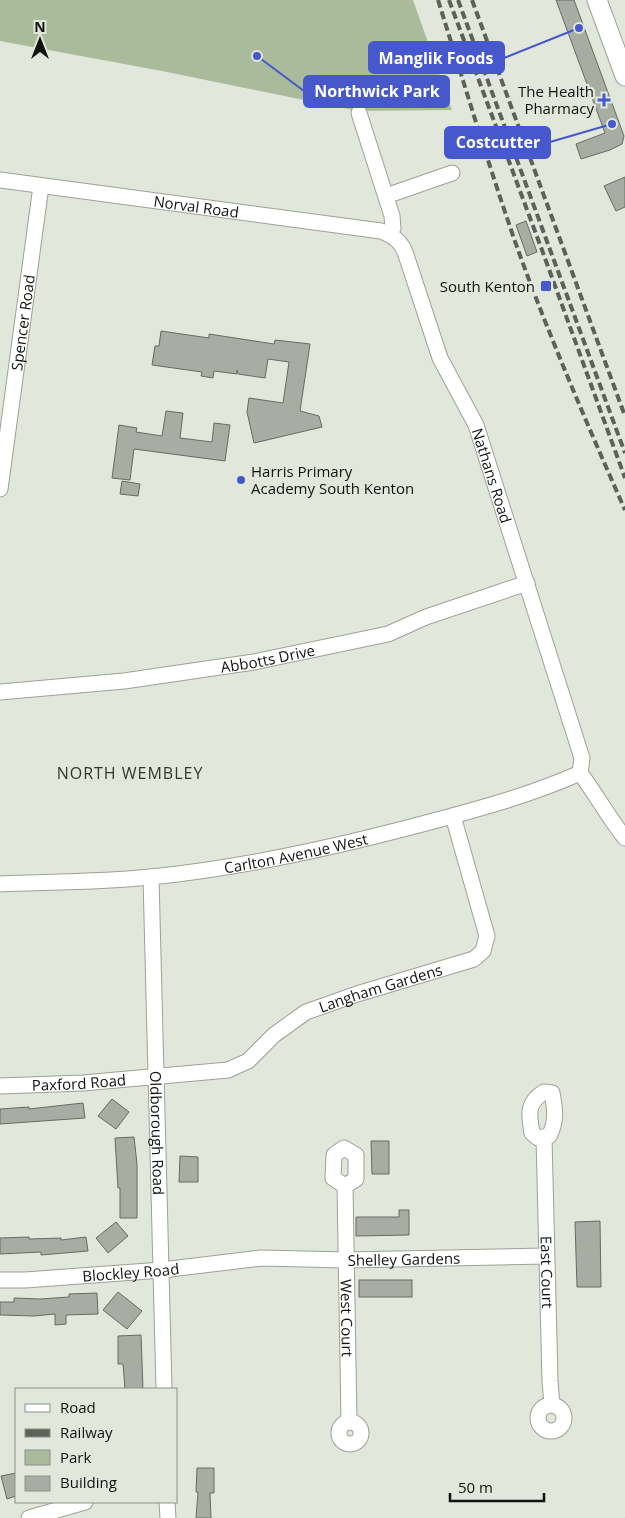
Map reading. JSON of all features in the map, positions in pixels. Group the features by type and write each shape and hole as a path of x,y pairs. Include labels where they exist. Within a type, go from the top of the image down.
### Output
{"street":[{"path":"597,0 625,76"},
{"path":"360,113 392,216 393,228 390,234"},
{"path":"386,196 452,173"},
{"name":"Norval Road","path":"0,180 390,234"},
{"name":"Spencer Road","path":"0,489 41,186"},
{"name":"Nathans Road","path":"390,234 404,247 440,358 476,426 582,758 580,773"},
{"name":"Abbotts Drive","path":"0,692 124,681 254,662 308,651 388,634 426,617 527,583"},
{"path":"580,773 591,787 610,819 625,838"},
{"name":"Carlton Avenue West","path":"0,884 150,877 282,858 453,816 552,785 580,773"},
{"name":"Langham Gardens","path":"156,1078 228,1070 248,1061 274,1035 306,1012 357,994 474,959 483,950 487,936 453,816"},
{"name":"Oldborough Road","path":"150,877 164,1388"},
{"name":"Paxford Road","path":"0,1086 156,1078"},
{"name":"East Court","path":"544,1138 546,1256 552,1405"},
{"name":"West Court","path":"345,1186 349,1422"},
{"name":"Shelley Gardens","path":"260,1258 347,1260 546,1256"},
{"name":"Blockley Road","path":"0,1280 25,1280 162,1270 260,1258"},
{"path":"29,1518 82,1503"},
{"path":"167,1503 168,1518"}],"green space":[{"path":"0,0 413,0 452,110 358,111 162,71 0,41"}],"building":[{"path":"556,0 574,0 624,136 622,144 610,150 581,159 576,144 605,133"},
{"path":"625,177 625,207 616,211 604,186"},
{"path":"526,221 537,252 527,256 516,225"},
{"path":"161,331 209,338 209,334 274,344 275,340 310,344 300,411 319,416 322,427 254,443 247,412 249,398 283,403 289,362 268,359 265,378 238,374 237,370 237,374 214,371 213,378 201,376 202,372 152,365 155,346 159,346"},
{"path":"166,411 183,413 180,438 212,442 214,423 230,425 225,461 134,449 130,480 112,478 119,425 137,428 136,432 162,436"},
{"path":"122,481 140,484 138,496 120,494"},
{"path":"112,1099 129,1112 116,1129 98,1116"},
{"path":"83,1103 85,1118 0,1124 0,1109 29,1107 29,1109"},
{"path":"134,1137 137,1164 137,1218 120,1218 120,1188 118,1188 115,1138"},
{"path":"371,1141 389,1141 389,1174 372,1174"},
{"path":"180,1156 198,1157 198,1182 179,1182"},
{"path":"399,1210 409,1210 409,1235 356,1236 356,1217 399,1217"},
{"path":"600,1221 601,1287 577,1287 575,1222"},
{"path":"116,1222 128,1236 108,1253 96,1238"},
{"path":"29,1237 29,1239 61,1238 61,1240 86,1237 88,1251 41,1255 41,1252 0,1254 0,1238"},
{"path":"359,1280 412,1280 412,1297 359,1297"},
{"path":"118,1292 142,1311 127,1329 103,1310"},
{"path":"97,1293 98,1314 66,1315 66,1324 55,1325 55,1314 34,1316 0,1315 0,1302 14,1302 14,1298 40,1299 69,1297 69,1294"},
{"path":"141,1335 143,1388 125,1388 123,1364 118,1364 118,1336"},
{"path":"197,1468 214,1468 214,1493 210,1493 211,1518 196,1518"},
{"path":"15,1473 15,1496 7,1499 1,1476"}],"railway":[{"path":"438,0 518,250 569,381 625,510"},
{"path":"449,0 625,478"},
{"path":"458,0 625,453"},
{"path":"472,0 625,416"}],"place":[{"name":"Manglik Foods","path":"579,28"},
{"name":"Northwick Park","path":"257,56"},
{"name":"The Health Pharmacy","path":"604,100"},
{"name":"Costcutter","path":"612,124"},
{"name":"South Kenton","path":"546,286"},
{"name":"Harris Primary Academy South Kenton","path":"241,480"}],"district":[{"name":"NORTH WEMBLEY","path":"130,773"}]}
